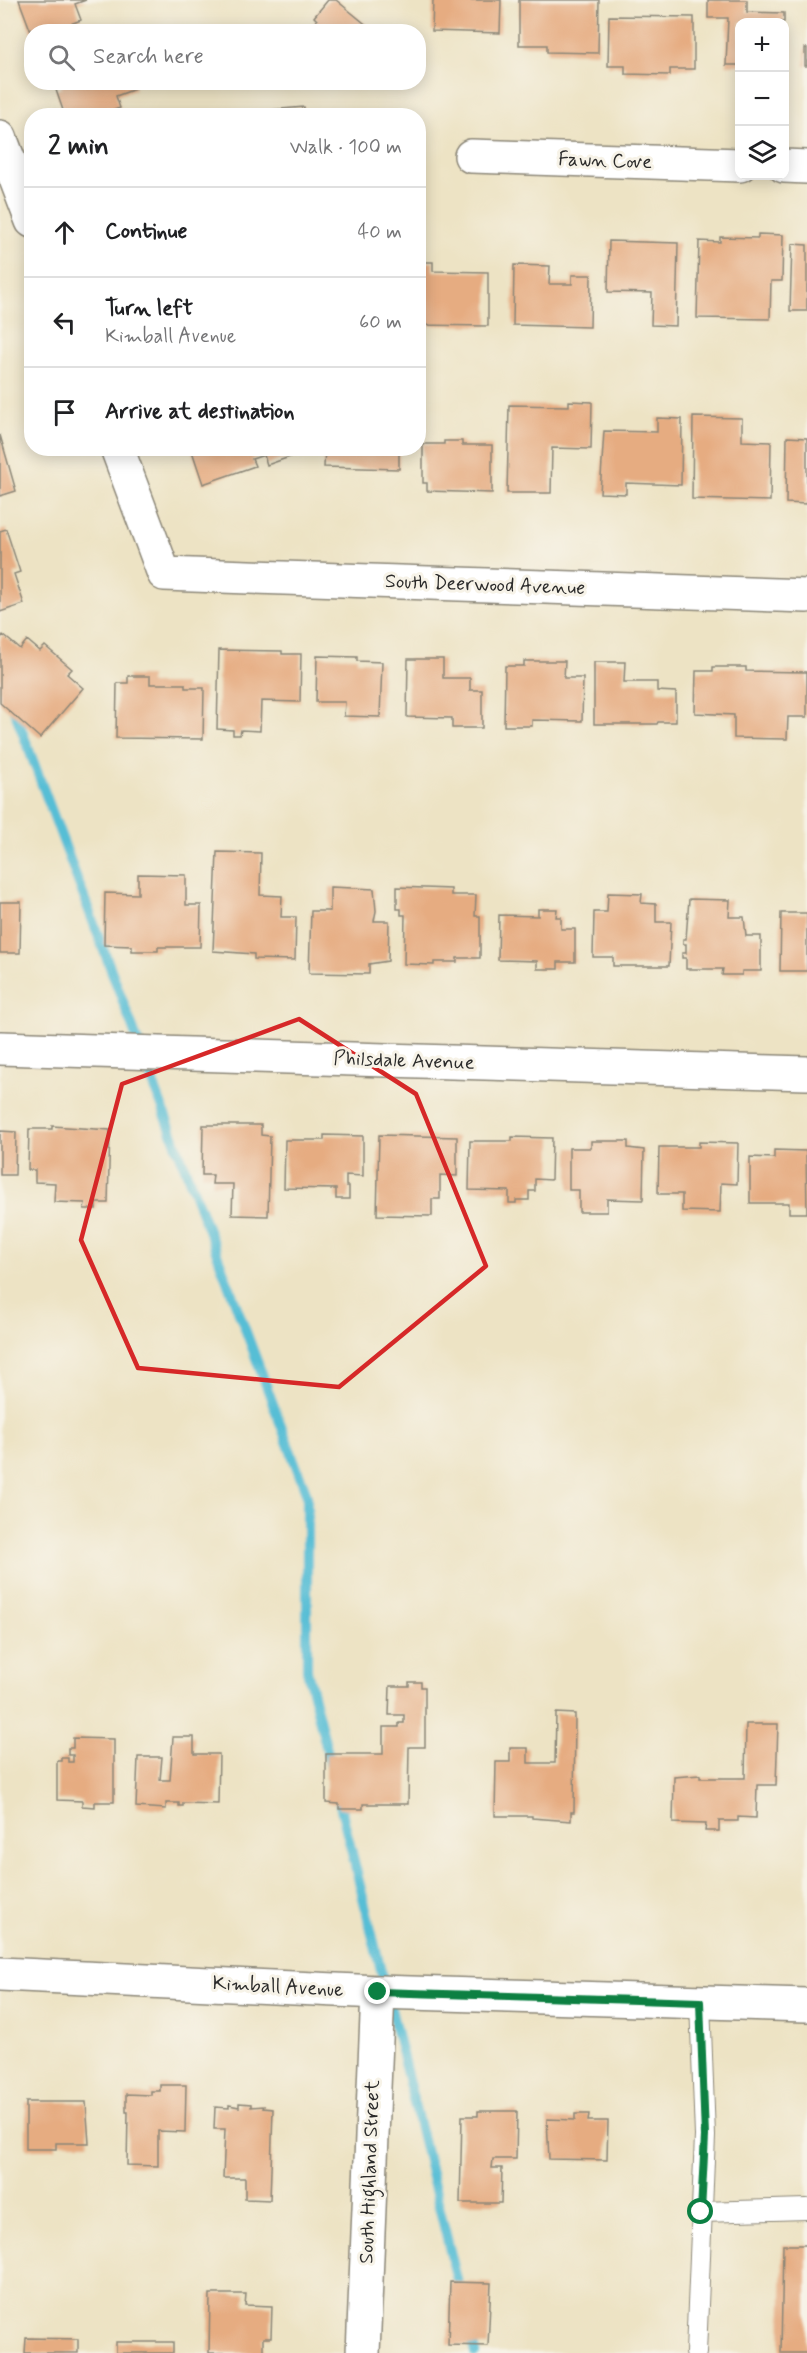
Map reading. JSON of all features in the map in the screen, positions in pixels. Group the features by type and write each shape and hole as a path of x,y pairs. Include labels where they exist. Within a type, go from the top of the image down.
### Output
{"street":[{"path":"0,137 24,200"},
{"name":"Fawn Cove","path":"471,156 735,165"},
{"path":"789,166 807,167"},
{"name":"South Deerwood Avenue","path":"120,456 164,574 807,596"},
{"name":"Philsdale Avenue","path":"0,1048 807,1073"},
{"name":"Kimball Avenue","path":"0,1974 378,1992 807,2005"},
{"name":"South Highland Street","path":"363,2353 378,1992"}],"lane":[{"path":"696,2353 705,2136 700,2002"},
{"path":"701,2212 807,2209"}],"highlighted area":[{"path":"299,1019 416,1094 486,1266 339,1387 138,1368 81,1240 122,1084"}],"building":[{"path":"19,0 86,0 75,4 81,20 70,24 28,24"},
{"path":"328,0 336,0 365,24 314,24 317,20 314,17"},
{"path":"433,0 501,0 500,33 432,31"},
{"path":"519,0 599,0 598,53 547,52 547,45 519,45"},
{"path":"708,0 747,0 747,12 784,13 784,18 735,18 735,65 726,65 728,18 708,18"},
{"path":"609,16 694,17 694,69 670,69 670,75 625,74 625,66 608,66"},
{"path":"805,48 807,48 807,66 805,66"},
{"path":"56,90 132,90 116,96 120,108 62,108"},
{"path":"758,234 783,235 782,281 771,281 770,319 697,318 699,241 720,242 720,237 758,238"},
{"path":"609,241 678,243 676,326 651,325 652,293 608,292"},
{"path":"792,244 807,245 807,311 790,311"},
{"path":"426,262 433,262 433,271 488,272 488,326 426,325"},
{"path":"514,265 550,266 549,284 572,284 572,275 591,275 590,327 513,325"},
{"path":"569,401 592,402 591,449 552,448 551,493 507,493 509,405 569,406"},
{"path":"693,417 742,418 742,441 771,442 770,501 692,499"},
{"path":"657,418 682,419 681,485 626,483 626,494 600,493 604,431 657,432"},
{"path":"0,435 16,491 0,496"},
{"path":"787,437 807,438 807,504 786,503"},
{"path":"444,441 462,441 462,445 492,445 492,493 427,491 427,483 423,483 423,456 426,456 426,444 444,444"},
{"path":"194,456 261,456 252,459 255,466 203,484"},
{"path":"264,456 292,456 267,465"},
{"path":"325,456 399,456 399,469 324,467"},
{"path":"6,529 20,572 14,574 24,604 0,612 0,531"},
{"path":"3,635 20,649 27,640 40,651 45,646 72,669 67,674 83,688 40,738 0,703 0,639"},
{"path":"219,650 282,651 282,654 301,654 300,702 261,701 260,731 241,730 240,735 233,735 233,730 217,729"},
{"path":"317,656 357,657 357,661 382,662 380,717 344,716 345,702 316,702"},
{"path":"408,659 443,659 443,678 470,678 470,690 482,690 482,728 452,728 452,718 407,717"},
{"path":"524,661 565,661 564,678 583,678 582,721 532,720 532,726 504,726 505,666 524,666"},
{"path":"594,662 625,662 624,682 657,682 657,691 676,692 676,722 594,724"},
{"path":"713,667 746,667 746,671 807,672 807,717 788,717 787,739 734,738 734,715 695,713 696,671 713,671"},
{"path":"128,676 150,676 150,684 185,684 185,688 204,688 203,739 116,738 117,683 128,683"},
{"path":"217,852 261,853 260,895 282,896 281,917 296,917 295,960 254,959 254,954 213,951"},
{"path":"138,874 186,875 186,905 201,905 200,947 158,947 158,951 132,951 132,946 104,945 105,893 138,894"},
{"path":"330,887 374,889 376,911 374,921 389,921 388,961 369,964 369,974 309,973 311,911 330,911"},
{"path":"397,887 451,889 451,895 476,895 475,916 480,916 480,958 457,958 457,962 434,962 434,965 404,964 405,915 401,915 401,909 397,909"},
{"path":"608,893 642,894 641,903 656,904 656,922 671,922 669,966 613,966 613,957 593,957 594,912 607,912"},
{"path":"689,899 730,900 729,917 744,917 746,936 761,936 761,971 742,971 742,975 722,975 723,969 686,969 686,958 682,958 682,953 686,953 686,944 683,944 683,939 686,939"},
{"path":"0,902 21,902 20,953 0,953"},
{"path":"538,909 557,909 556,917 561,917 561,929 575,929 575,962 558,962 558,969 537,969 537,961 498,960 499,915 538,916"},
{"path":"781,913 807,913 807,971 780,971"},
{"path":"203,1125 261,1125 261,1135 270,1136 268,1216 232,1215 233,1184 212,1184 213,1175 202,1175"},
{"path":"52,1126 110,1130 108,1203 96,1203 96,1209 84,1209 85,1203 54,1202 55,1183 35,1182 35,1170 28,1170 29,1129 52,1129"},
{"path":"0,1131 16,1132 15,1175 0,1175"},
{"path":"324,1135 363,1136 363,1176 346,1175 349,1199 336,1199 336,1189 284,1188 285,1140 324,1140"},
{"path":"379,1135 457,1137 457,1176 440,1175 440,1199 432,1199 432,1216 377,1215"},
{"path":"512,1137 552,1138 551,1180 535,1179 535,1191 529,1191 529,1200 516,1200 516,1203 509,1203 509,1191 469,1190 470,1141 512,1141"},
{"path":"591,1141 628,1141 628,1148 644,1150 643,1200 607,1199 607,1212 579,1212 579,1190 569,1190 569,1148 591,1148"},
{"path":"699,1142 738,1143 737,1184 721,1183 720,1212 682,1211 682,1194 658,1194 659,1147 699,1147"},
{"path":"774,1150 806,1151 807,1213 789,1213 789,1203 750,1203 750,1157 774,1158"},
{"path":"409,1682 421,1682 421,1687 425,1687 425,1747 409,1747 408,1804 363,1804 363,1809 339,1809 339,1804 326,1803 326,1754 383,1754 383,1727 399,1727 399,1723 404,1723 404,1715 389,1715 390,1686 409,1686"},
{"path":"556,1713 575,1714 574,1812 571,1812 571,1821 532,1818 532,1816 495,1816 496,1762 510,1762 510,1748 528,1748 528,1763 555,1763"},
{"path":"746,1724 778,1724 776,1785 757,1785 756,1818 738,1817 738,1821 719,1821 719,1831 705,1831 706,1824 673,1823 674,1777 700,1775 700,1778 745,1778"},
{"path":"173,1737 194,1737 194,1754 219,1754 218,1804 183,1803 183,1806 179,1806 179,1803 166,1803 166,1809 136,1807 138,1757 162,1757 160,1780 170,1780"},
{"path":"73,1738 114,1739 114,1802 95,1802 95,1807 82,1806 82,1801 57,1800 57,1761 61,1761 61,1758 68,1758 68,1762 73,1762 73,1755 68,1755 68,1748 73,1748"},
{"path":"160,2085 186,2085 185,2132 158,2131 158,2166 127,2165 126,2094 151,2095 151,2091 160,2091"},
{"path":"26,2102 86,2102 89,2143 56,2143 56,2149 26,2149"},
{"path":"239,2103 251,2104 251,2107 264,2106 263,2108 273,2109 270,2200 245,2199 245,2178 223,2178 225,2129 214,2129 215,2107 229,2108 229,2105 239,2107"},
{"path":"478,2111 517,2111 516,2159 493,2159 492,2168 502,2168 501,2203 460,2203 462,2116 478,2116"},
{"path":"575,2114 589,2114 588,2121 608,2121 607,2160 549,2159 547,2119 575,2120"},
{"path":"783,2245 807,2245 807,2353 781,2353"},
{"path":"450,2282 491,2283 488,2346 448,2345"},
{"path":"210,2294 246,2294 245,2305 272,2306 271,2338 263,2338 263,2353 209,2353"},
{"path":"26,2338 78,2339 78,2353 25,2353"},
{"path":"116,2342 173,2342 173,2353 116,2353"}],"waterway":[{"path":"13,707 307,1495 307,1670 331,1766"},
{"path":"338,1796 385,1987"},
{"path":"390,2005 461,2296"},
{"path":"470,2332 475,2353"}],"route":[{"path":"378,1992 700,2002 705,2136 701,2212"}]}
